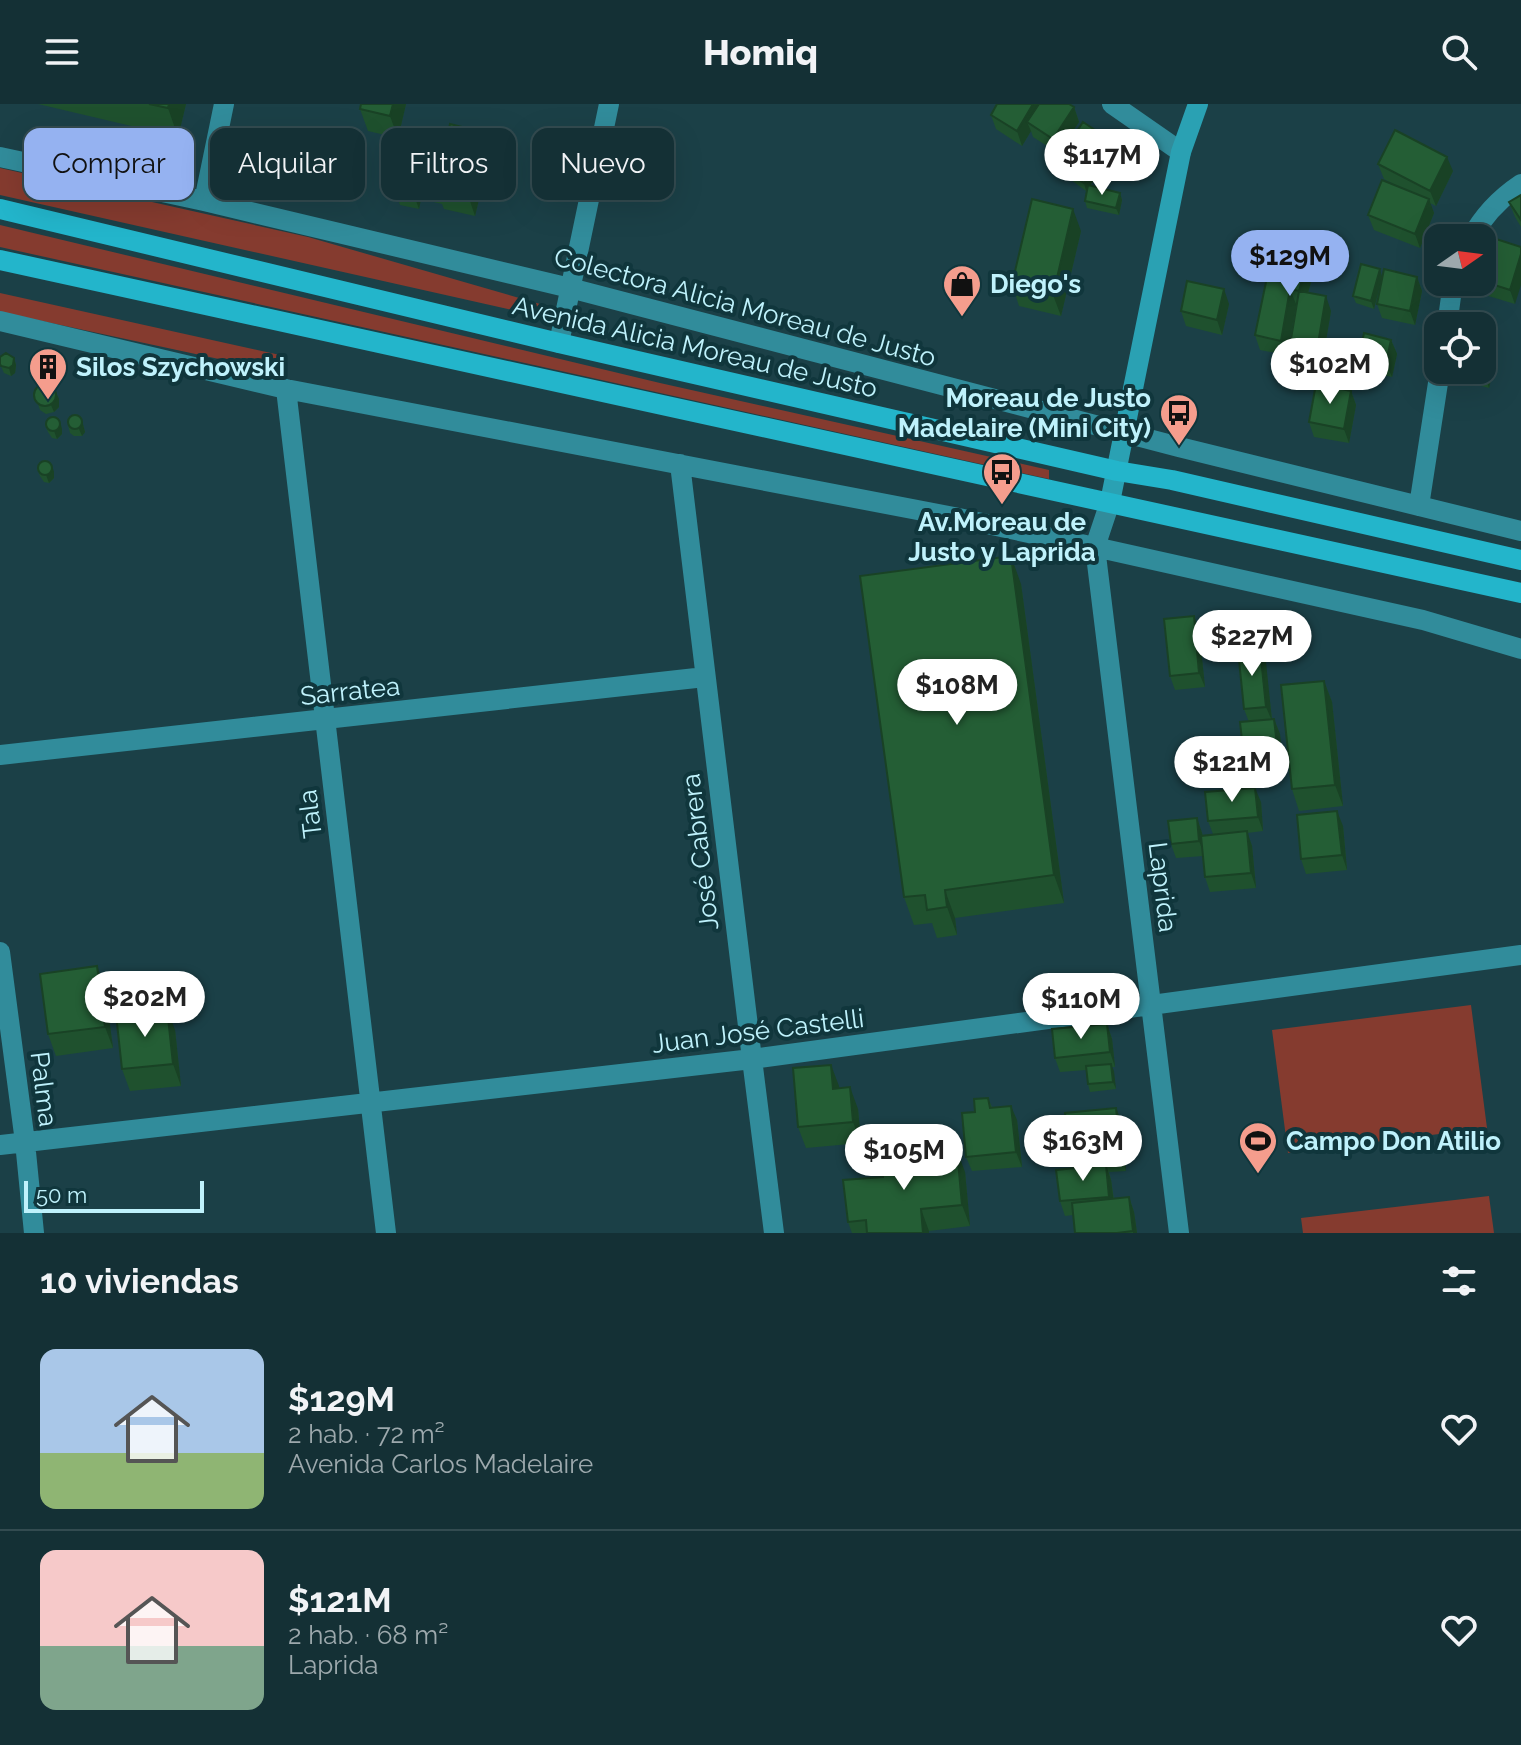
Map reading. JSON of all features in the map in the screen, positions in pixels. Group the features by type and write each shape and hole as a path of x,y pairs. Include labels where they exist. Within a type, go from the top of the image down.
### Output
{"main road":[{"path":"1110,502 1181,152 1198,104"},
{"name":"Avenida Alicia Moreau de Justo","path":"0,209 559,343 1521,560"},
{"path":"0,260 1521,593"}],"street":[{"path":"204,201 224,104"},
{"path":"559,343 609,104"},
{"path":"1112,104 1181,152"},
{"name":"Colectora Alicia Moreau de Justo","path":"0,157 204,201 570,288 1124,433 1521,531"},
{"path":"1479,224 1505,195 1521,184"},
{"path":"0,321 286,389 954,517 1095,547 1423,620 1521,649"},
{"path":"1419,506 1438,384"},
{"name":"Tala","path":"286,389 386,1233"},
{"name":"José Cabrera","path":"680,464 774,1233"},
{"name":"Laprida","path":"1110,502 1095,547 1179,1233"},
{"name":"Sarratea","path":"0,755 705,677"},
{"name":"Palma","path":"0,952 34,1233"},
{"name":"Juan José Castelli","path":"0,1145 752,1059 1521,955"}],"shaded area":[{"path":"0,168 24,173 24,200 143,200 308,237 540,304 535,315 0,195"},
{"path":"0,225 660,383 1049,470 1049,479 0,247"},
{"path":"0,293 280,355 279,372 0,312"},
{"path":"1471,1005 1487,1128 1288,1153 1272,1030"},
{"path":"1489,1196 1494,1233 1303,1233 1301,1218"}],"building":[{"path":"361,104 393,104 390,116 360,109"},
{"path":"997,104 1033,104 1017,131 991,115"},
{"path":"1039,104 1069,104 1074,107 1053,139 1027,122"},
{"path":"1083,122 1101,134 1085,157 1068,145"},
{"path":"1395,130 1447,157 1430,191 1378,164"},
{"path":"1071,150 1095,167 1084,183 1060,167"},
{"path":"1382,180 1429,199 1415,234 1368,215"},
{"path":"1088,185 1120,193 1116,208 1085,201"},
{"path":"1521,195 1521,220 1509,202"},
{"path":"1032,199 1073,209 1053,295 1012,284"},
{"path":"1279,238 1311,248 1299,291 1290,289 1281,341 1255,335"},
{"path":"1496,239 1521,247 1510,290 1496,286"},
{"path":"1361,264 1380,269 1371,301 1353,296"},
{"path":"1384,269 1417,277 1410,311 1377,304"},
{"path":"1187,281 1224,289 1217,320 1181,311"},
{"path":"1299,291 1326,296 1317,350 1290,345"},
{"path":"1364,333 1391,340 1386,363 1359,356"},
{"path":"6,353 14,358 9,368 0,364 0,357"},
{"path":"45,384 53,387 56,395 53,403 45,406 37,403 34,395 37,387"},
{"path":"1316,384 1351,391 1344,429 1309,422"},
{"path":"75,415 82,422 75,429 68,422"},
{"path":"53,417 60,424 53,431 46,424"},
{"path":"45,461 52,468 45,475 38,468"},
{"path":"1011,556 1054,875 945,890 947,907 927,910 925,895 904,897 860,576"},
{"path":"1194,616 1199,673 1170,676 1164,619"},
{"path":"1280,620 1282,642 1231,647 1228,625"},
{"path":"1260,648 1266,707 1244,709 1238,650"},
{"path":"1324,681 1335,785 1292,789 1281,685"},
{"path":"1274,719 1278,754 1244,758 1240,722"},
{"path":"1255,788 1258,817 1208,821 1205,792"},
{"path":"1337,811 1342,855 1301,859 1297,815"},
{"path":"1197,818 1199,841 1171,844 1168,821"},
{"path":"1247,831 1251,873 1205,877 1201,836"},
{"path":"97,966 105,1027 48,1034 40,974"},
{"path":"167,1008 173,1064 122,1069 116,1014"},
{"path":"1107,1024 1110,1052 1055,1058 1052,1029"},
{"path":"1111,1064 1113,1082 1088,1084 1086,1066"},
{"path":"831,1065 833,1089 850,1087 853,1122 798,1127 793,1068"},
{"path":"988,1098 990,1108 1011,1106 1016,1152 966,1157 962,1113 975,1112 974,1099"},
{"path":"1116,1108 1121,1156 1070,1161 1065,1113"},
{"path":"957,1150 962,1205 921,1209 923,1233 867,1233 866,1220 848,1222 843,1180 883,1177 882,1157"},
{"path":"1106,1165 1109,1197 1060,1201 1056,1170"},
{"path":"1129,1197 1133,1231 1075,1233 1072,1203"}],"place":[{"name":"Diego's","path":"962,318"},
{"name":"Silos Szychowski","path":"48,401"},
{"name":"Moreau de Justo Madelaire (Mini City)","path":"1179,447"},
{"name":"Av.Moreau de Justo y Laprida","path":"1002,506"},
{"name":"Campo Don Atilio","path":"1258,1175"}]}
